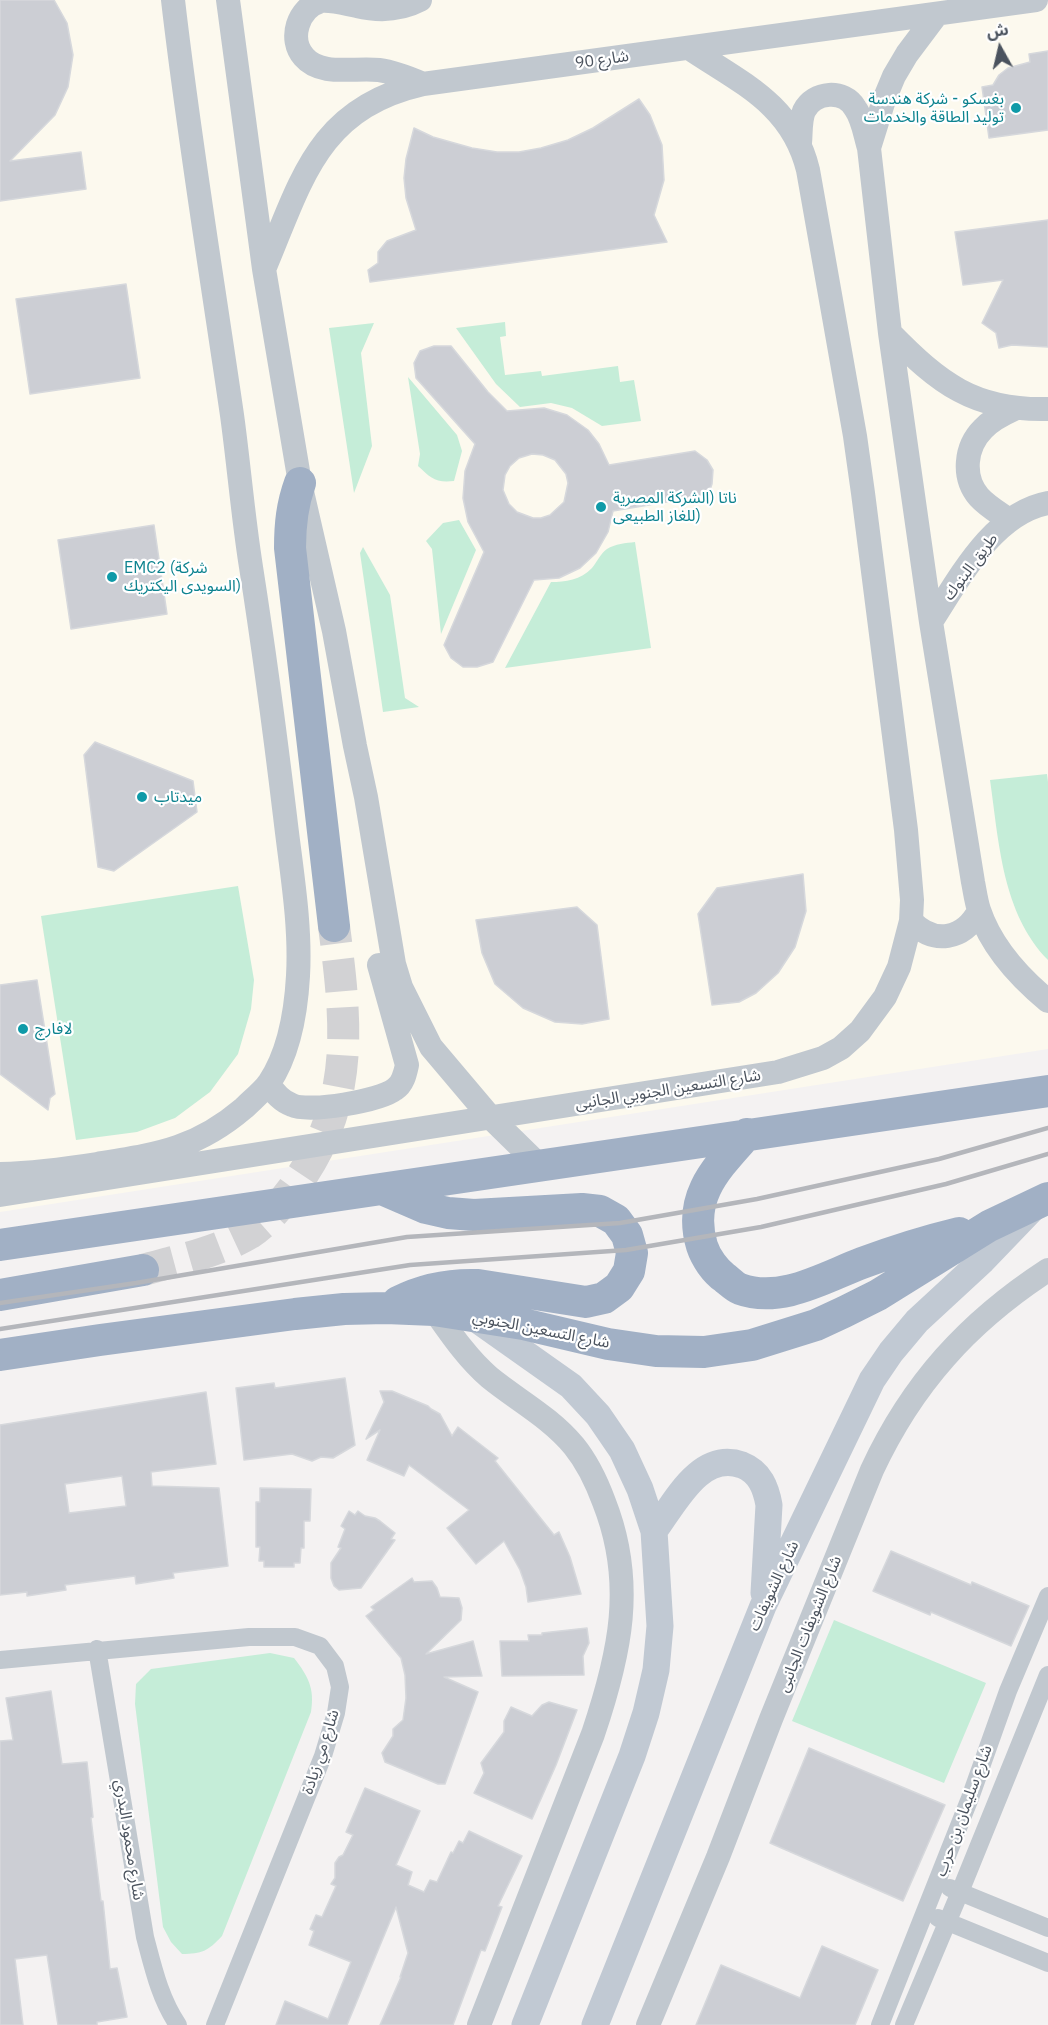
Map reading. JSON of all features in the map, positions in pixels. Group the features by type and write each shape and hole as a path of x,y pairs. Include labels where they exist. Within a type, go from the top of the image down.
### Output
{"highway":[{"path":"300,483 294,500 290,524 291,548 334,926"},
{"path":"0,1245 1048,1091"},
{"path":"747,1134 720,1164 706,1184 699,1205 698,1231 704,1252 718,1273 739,1289 771,1294 810,1285 904,1248 989,1226"},
{"path":"382,1189 426,1208 448,1213 474,1215 582,1209 600,1211 616,1220 627,1235 632,1253 629,1271 619,1287 604,1298 586,1302 478,1285 462,1285 430,1289 386,1308"},
{"name":"شارع التسعين الجنوبي","path":"0,1355 295,1314 386,1308 434,1310 523,1323 608,1344 656,1352 704,1352 752,1345 816,1325 861,1304 989,1226 1044,1200"},
{"path":"0,1295 143,1270"}],"main road":[{"name":"شارع الشويفات","path":"595,2025 764,1606 872,1380 891,1352 917,1321 1044,1200"},
{"path":"472,1316 571,1386 598,1415 622,1449 640,1489 654,1531 658,1576 660,1626 656,1670 646,1713 632,1756 525,2025"},
{"path":"654,1531 685,1488 705,1468 720,1462 734,1462 748,1467 760,1477 767,1490 769,1505 764,1606"}],"street":[{"path":"0,1195 182,1147 207,1135 230,1120 268,1084 284,1053 293,1015 298,976 297,928 271,697 243,516 232,414 206,248 173,0"},
{"path":"228,0 264,269 300,483 334,631 366,797 394,964 401,987 431,1047 491,1118 540,1166"},
{"path":"420,0 387,9 372,9 331,0 321,1 306,11 297,27 296,36 302,55 318,67 379,70 423,84"},
{"name":"شارع 90","path":"264,269 305,172 329,136 353,114 381,96 423,84 1036,0"},
{"path":"869,148 894,76 907,54 937,14"},
{"path":"689,48 773,106 784,117 800,143"},
{"path":"800,143 804,111 812,102 822,96 834,94 845,98 855,106 869,148 890,333 931,622 972,882 980,911 993,939 1011,965 1031,987 1048,1001"},
{"name":"شارع التسعين الجنوبي الجانبى","path":"78,1175 491,1118 778,1072 823,1058 841,1048 860,1030 885,997 900,967 911,921 912,900 906,830 855,436 808,170 800,143"},
{"path":"890,333 921,365 940,380 961,392 1014,409 1048,409"},
{"path":"1009,520 980,498 973,489 969,480 967,462 972,444 982,429 996,418 1014,409"},
{"name":"طريق البنوك","path":"931,622 984,545 1009,520 1048,503"},
{"path":"268,1084 281,1100 294,1107 310,1108 370,1100 397,1089 405,1076 407,1065 404,1050 383,984 372,925 353,798 352,768 355,746"},
{"path":"911,921 927,933 948,936 967,928 980,911"},
{"path":"0,1174 78,1175"},
{"name":"شارع الشويفات الجانبى","path":"648,2025 886,1440 922,1384 966,1334 991,1311 1047,1271"},
{"path":"434,1310 474,1363 490,1378 540,1413 574,1446 597,1483 613,1524 622,1566 622,1610 609,1689 479,2025"},
{"name":"شارع سليمان بن حرب","path":"880,2025 938,1882 1008,1692 1048,1596"},
{"name":"شارع مي زيادة","path":"0,1660 97,1649 249,1637 295,1637 320,1646 334,1666 340,1687 336,1713 323,1756 215,2025"},
{"name":"شارع محمود البدري","path":"97,1649 145,1937 156,1979 178,2025"},
{"name":"شارع سليمان بن حرب","path":"903,2025 948,1922 1048,1675"},
{"path":"938,1882 1048,1928"},
{"path":"926,1913 1048,1963"}],"shaded area":[{"path":"0,0 1048,0 1048,1049 0,1212"}],"green space":[{"path":"505,322 506,336 500,337 505,375 541,371 542,376 618,366 620,382 634,380 641,421 602,426 572,408 551,403 520,407 496,384 456,328"},
{"path":"374,323 361,353 372,446 354,493 329,328"},
{"path":"408,377 457,435 462,451 454,481 434,479 418,466 420,454"},
{"path":"459,520 476,550 441,634 432,549 426,541 443,523"},
{"path":"635,542 651,648 505,668 551,582 578,578 592,568 607,549"},
{"path":"363,547 390,595 405,698 419,707 383,712 360,553"},
{"path":"1047,774 1048,960 1021,921 1012,899 1000,852 990,780"},
{"path":"238,886 254,980 251,1009 238,1054 210,1092 175,1118 137,1132 76,1140 41,916"},
{"path":"834,1620 986,1683 944,1783 792,1721"},
{"path":"270,1653 294,1658 299,1665 311,1689 311,1712 222,1936 204,1951 182,1954 171,1942 163,1927 135,1704 136,1684 151,1669"}],"building":[{"path":"0,0 54,0 67,23 73,55 68,87 55,115 10,161 81,152 86,189 0,201"},
{"name":"بغسكو - شركة هندسة توليد الطاقة والخدمات","path":"1048,51 1048,130 989,138 982,87 993,85 999,75 1008,68 1030,62 1029,54"},
{"path":"639,99 650,115 662,145 664,180 654,215 667,242 370,282 368,270 378,263 378,252 387,241 416,230 406,198 404,178 414,128 433,137 472,148 497,152 519,152 568,140 593,128"},
{"path":"1048,220 1048,347 1012,345 999,348 996,333 982,323 1003,280 963,285 955,232"},
{"path":"126,284 140,378 30,394 16,299"},
{"name":"ناتا (الشركة المصرية للغاز الطبيعى)","path":"434,346 451,346 488,392 507,411 544,408 567,415 588,430 599,444 609,465 695,451 707,460 713,470 708,495 613,511 608,532 596,553 580,568 559,578 534,580 493,662 477,667 463,667 451,658 444,645 484,552 468,522 463,498 465,471 475,444 416,378 414,363 420,351","holes":["532,454 543,455 555,460 566,474 568,483 564,502 550,515 533,518 517,512 509,504 503,490 505,475 510,466 519,458"]},
{"name":"EMC2 (شركة السويدى اليكتريك)","path":"154,525 167,614 71,629 58,540"},
{"name":"ميدتاب","path":"95,742 193,781 197,812 114,871 98,867 84,755"},
{"path":"803,874 806,911 795,947 778,973 756,993 739,1002 712,1005 698,914 717,888"},
{"path":"577,907 597,925 609,1019 582,1024 555,1022 523,1008 495,984 482,953 476,920"},
{"name":"لافارﭺ","path":"37,980 55,1094 50,1098 48,1110 0,1074 0,985"},
{"path":"345,1378 355,1445 333,1458 321,1457 312,1461 292,1454 244,1460 236,1388 274,1383 275,1388"},
{"path":"380,1391 392,1391 428,1406 440,1414 452,1436 458,1427 498,1458 495,1461 554,1535 559,1532 570,1557 581,1594 528,1602 520,1570 504,1541 476,1564 447,1528 469,1510 409,1465 404,1476 367,1460 380,1430 366,1439 384,1402"},
{"path":"206,1392 216,1464 151,1472 152,1486 219,1488 228,1566 173,1573 174,1578 136,1584 135,1576 65,1585 66,1590 27,1596 27,1592 0,1595 0,1425","holes":["122,1476 126,1506 69,1513 65,1484"]},
{"path":"260,1488 311,1489 310,1521 304,1521 304,1548 301,1548 300,1563 294,1563 294,1567 264,1567 264,1561 259,1561 260,1547 256,1547 256,1502 260,1502"},
{"path":"349,1511 355,1515 358,1511 380,1521 395,1533 391,1539 395,1540 361,1588 339,1590 334,1586 331,1578 331,1563 341,1548 338,1547 345,1529 341,1526"},
{"path":"891,1551 971,1585 972,1582 1029,1606 1011,1646 931,1612 930,1615 873,1591"},
{"path":"412,1578 414,1582 432,1581 440,1597 459,1598 462,1608 461,1620 426,1654 473,1641 482,1676 444,1677 478,1692 445,1784 438,1784 385,1762 382,1753 393,1736 393,1729 403,1720 406,1698 405,1675 401,1658 366,1616 374,1610 371,1607"},
{"path":"587,1628 589,1643 583,1656 584,1675 502,1676 500,1641 529,1641 528,1635"},
{"path":"51,1691 62,1764 87,1762 93,1817 91,1818 110,1969 117,1968 127,2017 97,2022 97,2025 58,2025 47,1955 15,1959 23,2025 0,2025 0,1741 13,1740 6,1698"},
{"path":"549,1702 577,1710 532,1819 474,1793 484,1773 481,1763 504,1732 504,1721 511,1707 532,1716 542,1705"},
{"path":"809,1748 945,1805 903,1901 770,1843"},
{"path":"365,1788 420,1811 396,1865 412,1872 408,1885 424,1892 430,1880 437,1882 451,1852 453,1853 459,1841 463,1843 469,1831 522,1856 498,1906 502,1907 485,1951 481,1950 453,2025 380,2025 401,1977 408,1953 396,1907 347,2025 276,2025 285,2001 328,2019 351,1962 309,1945 314,1931 310,1929 316,1915 322,1917 336,1886 331,1884 335,1878 335,1863 343,1855 353,1835 346,1832"},
{"path":"822,1946 878,1970 855,2025 696,2025 721,1965 800,1998"}],"tunnel":[{"path":"143,1270 212,1250 250,1233 283,1201 299,1180 317,1149 330,1119 338,1088 342,1057 342,994 334,926"}],"railway":[{"path":"0,1303 136,1283 407,1237 620,1223 757,1199 939,1159 1048,1128"},
{"path":"0,1329 410,1265 626,1250 761,1227 946,1184 1048,1154"}],"place":[{"name":"بغسكو - شركة هندسة توليد الطاقة والخدمات","path":"1016,108"},
{"name":"ناتا (الشركة المصرية للغاز الطبيعى)","path":"601,507"},
{"name":"EMC2 (شركة السويدى اليكتريك)","path":"112,577"},
{"name":"ميدتاب","path":"142,797"},
{"name":"لافارﭺ","path":"23,1029"}]}
